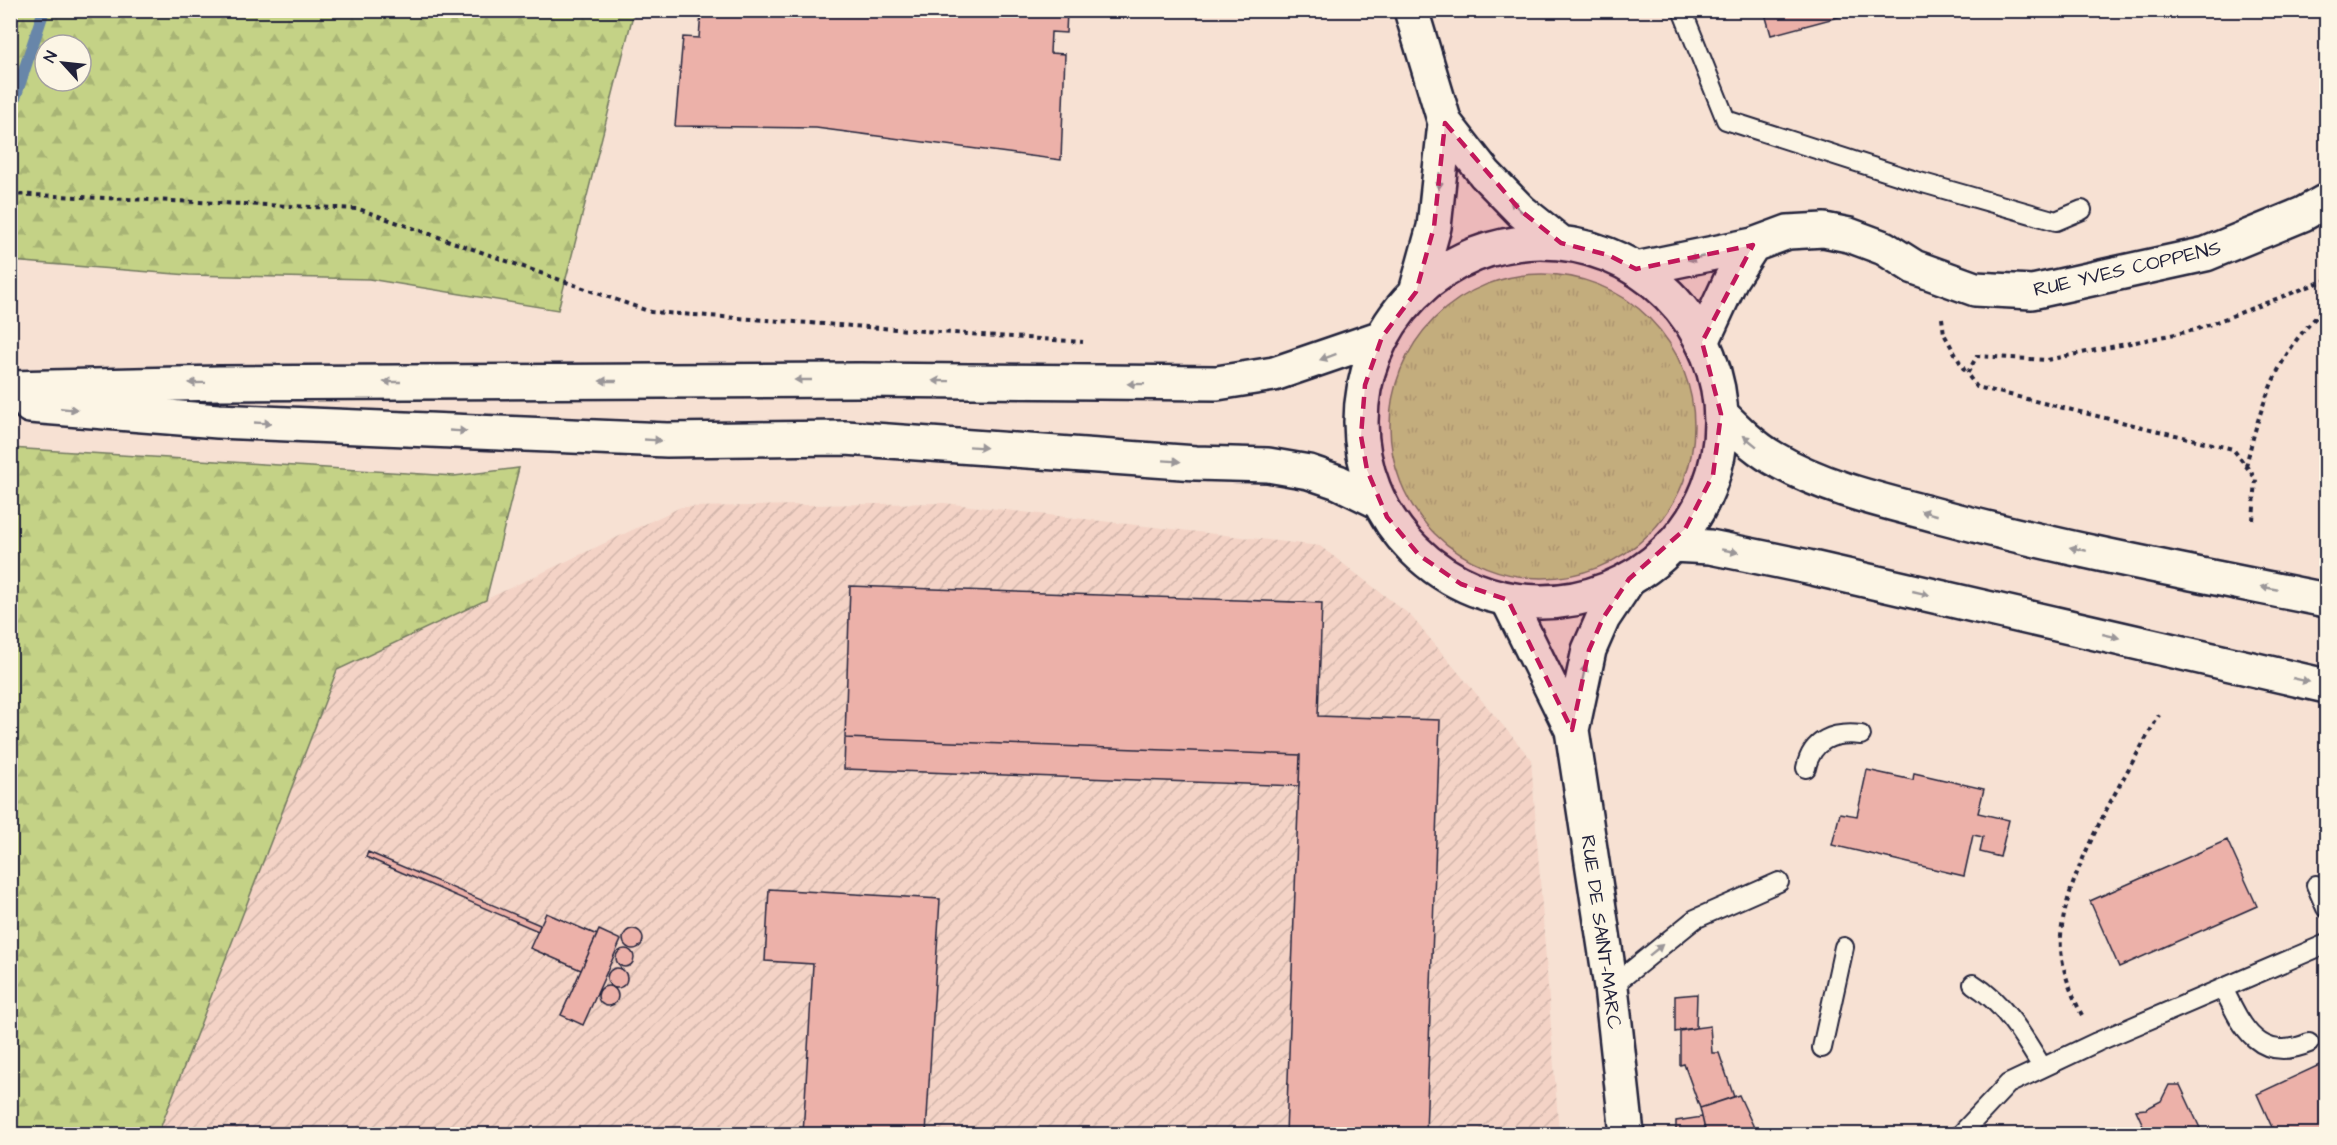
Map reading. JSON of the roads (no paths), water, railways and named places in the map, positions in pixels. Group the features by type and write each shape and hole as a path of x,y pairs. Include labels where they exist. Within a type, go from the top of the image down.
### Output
{"main road":[{"path":"1412,10 1445,123 1485,174 1521,211 1561,243"},
{"path":"1416,292 1434,228 1445,123"},
{"name":"RUE YVES COPPENS","path":"1636,269 1753,245 1788,232 1824,230 1849,234 1884,248 1914,267 1975,290 2032,292 2206,254 2303,214 2326,201"},
{"path":"1526,243 1561,243 1600,252 1636,269 1667,294 1702,342 1713,369 1721,414 1713,475 1696,512 1672,545 1629,579 1601,592 1571,600 1539,602 1508,600 1469,587 1432,566 1397,530 1379,502 1367,470 1361,419 1365,385 1382,337 1397,313 1416,292 1444,270 1484,252 1526,243"},
{"path":"1702,342 1731,279 1753,245"},
{"path":"10,388 219,383 838,380 1217,383 1274,374 1382,337"},
{"path":"10,404 218,421 656,440 846,438 1196,463 1268,465 1318,475 1379,502"},
{"path":"1721,414 1771,457 1814,479 1870,498 1985,528 2326,600"},
{"path":"1672,545 1710,548 1808,567 2326,686"},
{"name":"RUE DE SAINT-MARC","path":"1572,730 1589,650 1603,618 1629,579"},
{"name":"RUE DE SAINT-MARC","path":"1508,600 1572,730 1611,987 1627,1134"}],"lane":[{"path":"1682,10 1726,120 1916,181 2056,221 2082,210"},
{"path":"1806,768 1809,754 1819,743 1834,736 1861,735"},
{"path":"1611,987 1695,919 1779,882"},
{"path":"2316,885 2326,908"},
{"path":"1961,1134 2008,1084 2097,1042 2326,944"},
{"path":"1822,1048 1844,947"},
{"path":"1973,984 2005,1013 2042,1067"},
{"path":"2223,988 2241,1025 2254,1039 2282,1050 2293,1050 2309,1043"}],"waterway":[{"path":"10,113 44,10"}]}
